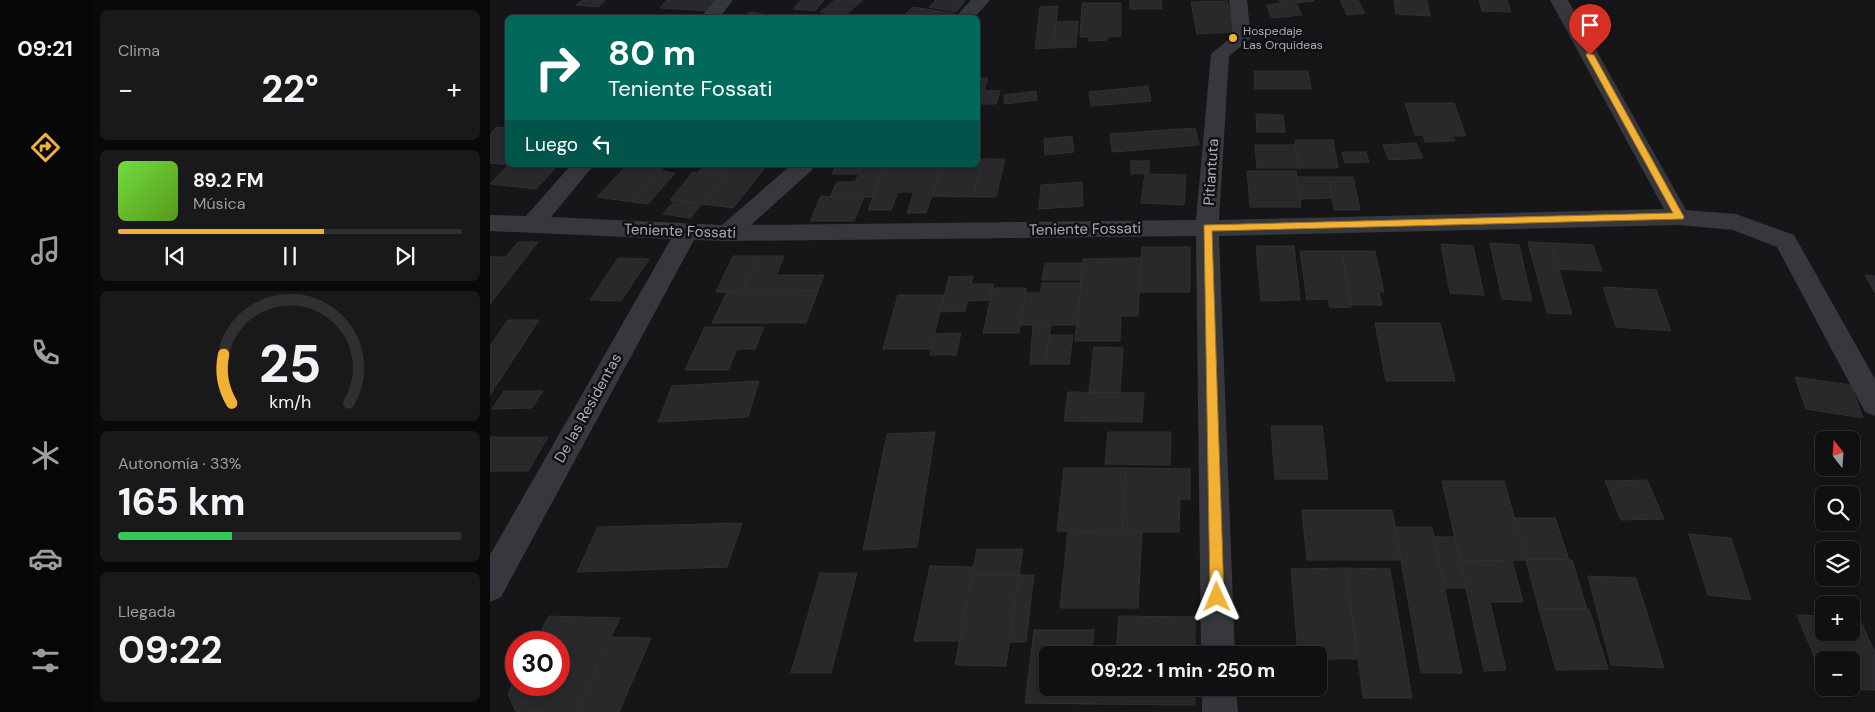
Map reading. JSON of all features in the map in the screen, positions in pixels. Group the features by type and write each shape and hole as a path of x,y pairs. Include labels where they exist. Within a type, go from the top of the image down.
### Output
{"street":[{"path":"712,15 724,0"},
{"path":"967,15 981,0"},
{"name":"Pitiantuta","path":"1218,646 1207,228 1220,54 1242,38 1238,0"},
{"path":"1559,0 1679,217"},
{"path":"531,226 581,167"},
{"path":"726,233 802,167"},
{"name":"Teniente Fossati","path":"490,223 726,233 1207,228 1679,217 1736,222 1786,242 1875,404"},
{"name":"De las Residentas","path":"490,586 687,231"},
{"path":"1219,696 1220,712"}],"building":[{"path":"582,0 605,0 598,7 576,5"},
{"path":"667,0 720,0 710,11 660,8"},
{"path":"801,0 824,0 815,11 793,9"},
{"path":"835,0 863,0 845,15 820,12"},
{"path":"936,0 965,1 956,12 929,7"},
{"path":"1130,0 1161,0 1162,9 1130,9"},
{"path":"1279,0 1314,1 1296,3 1302,15 1272,18 1266,5 1281,3"},
{"path":"1340,0 1358,0 1365,13 1347,15"},
{"path":"1394,0 1427,0 1430,16 1396,14"},
{"path":"1479,0 1507,0 1511,12 1482,11"},
{"path":"1227,1 1234,32 1197,34 1191,2"},
{"path":"1082,3 1121,3 1121,36 1107,37 1107,40 1088,41 1089,37 1080,37"},
{"path":"1058,6 1053,48 1035,49 1040,7"},
{"path":"913,7 956,14 955,15 905,15"},
{"path":"749,12 763,14 762,15 746,15"},
{"path":"1078,21 1076,47 1053,48 1056,22"},
{"path":"1254,71 1308,71 1311,89 1255,89"},
{"path":"980,78 988,78 984,91 980,90"},
{"path":"1148,86 1151,101 1091,106 1089,92"},
{"path":"980,90 1000,91 996,104 980,104"},
{"path":"1036,91 1037,100 1005,104 1004,95"},
{"path":"1405,103 1454,103 1466,136 1453,136 1455,141 1425,142 1423,135 1415,135"},
{"path":"1256,114 1283,115 1285,132 1257,132"},
{"path":"497,127 505,128 505,165 490,163 490,134"},
{"path":"1195,128 1199,145 1112,152 1110,134"},
{"path":"1072,136 1074,152 1045,155 1044,139"},
{"path":"1295,140 1333,140 1338,168 1299,168"},
{"path":"1416,143 1423,158 1389,160 1383,145"},
{"path":"1255,145 1295,145 1299,168 1257,168"},
{"path":"1342,152 1366,152 1369,162 1345,163"},
{"path":"980,159 983,159 973,197 932,196 941,167 980,167"},
{"path":"983,159 1005,159 996,197 973,197"},
{"path":"1131,161 1149,161 1149,173 1131,174"},
{"path":"506,167 556,167 536,189 490,184"},
{"path":"625,167 664,167 633,202 597,197"},
{"path":"702,167 732,167 725,176 698,173"},
{"path":"732,167 765,167 733,208 702,204"},
{"path":"835,167 884,167 872,197 830,197 837,182 855,182 859,174 832,174"},
{"path":"884,167 941,167 926,213 907,213 914,192 898,192 891,210 868,210"},
{"path":"661,171 675,173 648,204 633,202"},
{"path":"1247,171 1296,171 1301,207 1250,207"},
{"path":"693,172 725,176 702,204 670,200"},
{"path":"1145,174 1186,175 1184,205 1141,203"},
{"path":"1296,177 1329,177 1332,198 1300,199"},
{"path":"1329,177 1353,177 1360,210 1334,210"},
{"path":"1082,182 1083,206 1039,209 1041,185"},
{"path":"821,196 864,197 854,221 810,221"},
{"path":"675,200 702,204 690,218 663,214"},
{"path":"518,242 538,242 490,304 490,257 506,257"},
{"path":"1528,242 1551,243 1572,314 1547,313"},
{"path":"1490,243 1519,245 1532,301 1502,299"},
{"path":"1551,243 1593,245 1602,271 1559,269"},
{"path":"1441,244 1473,246 1484,295 1450,293"},
{"path":"1256,246 1294,246 1300,300 1261,301"},
{"path":"1142,247 1190,247 1190,292 1140,292"},
{"path":"1300,251 1342,251 1351,307 1330,308 1328,299 1307,300"},
{"path":"1342,251 1375,251 1384,292 1379,292 1382,305 1351,305"},
{"path":"733,256 758,256 742,292 716,292"},
{"path":"758,256 784,256 776,275 824,275 818,291 742,292"},
{"path":"618,258 649,259 621,301 590,300"},
{"path":"1141,258 1138,316 1121,316 1120,341 1075,341 1083,259"},
{"path":"1045,263 1083,263 1081,280 1042,280"},
{"path":"1865,275 1875,276 1875,293"},
{"path":"973,276 971,284 993,284 990,300 967,301 965,311 940,312 949,277"},
{"path":"1042,283 1081,283 1077,325 1020,325 1025,293 1040,293"},
{"path":"1603,287 1656,290 1671,331 1616,327"},
{"path":"993,288 1026,288 1019,333 983,333"},
{"path":"818,291 806,323 712,323 727,292"},
{"path":"898,295 944,295 931,349 883,349"},
{"path":"508,320 539,320 490,395 490,346"},
{"path":"1375,323 1440,323 1455,381 1386,381"},
{"path":"1033,325 1051,325 1045,364 1030,364"},
{"path":"705,327 764,327 755,349 737,349 728,370 685,370"},
{"path":"961,333 956,355 930,355 935,334"},
{"path":"1049,335 1073,335 1069,364 1045,364"},
{"path":"1094,347 1123,348 1120,393 1089,392"},
{"path":"1795,377 1851,385 1863,418 1806,409"},
{"path":"759,381 748,417 658,422 672,386"},
{"path":"504,391 543,391 532,408 492,409"},
{"path":"1068,392 1144,393 1142,422 1064,421"},
{"path":"1271,426 1322,426 1328,479 1275,479"},
{"path":"935,432 917,547 863,550 887,434"},
{"path":"1108,432 1171,432 1170,465 1105,464"},
{"path":"490,437 548,437 528,471 490,471"},
{"path":"1064,468 1126,468 1122,532 1057,531"},
{"path":"1126,468 1190,469 1190,499 1180,499 1179,532 1122,532"},
{"path":"1647,480 1664,519 1621,520 1605,481"},
{"path":"1442,481 1504,481 1526,560 1460,561"},
{"path":"1302,510 1392,510 1401,560 1307,560"},
{"path":"1514,518 1555,518 1569,560 1526,560"},
{"path":"742,523 727,567 577,572 598,527"},
{"path":"1395,527 1432,527 1462,673 1421,673"},
{"path":"1068,531 1142,532 1138,608 1060,608"},
{"path":"1689,534 1731,538 1751,600 1708,595"},
{"path":"1434,537 1455,537 1466,588 1445,588"},
{"path":"977,549 1023,549 1019,575 972,574"},
{"path":"1512,560 1523,602 1490,602 1506,670 1484,671 1460,561"},
{"path":"1526,560 1572,560 1587,609 1539,609"},
{"path":"930,566 974,567 960,641 914,641"},
{"path":"1346,568 1358,659 1327,659 1327,646 1297,646 1291,569"},
{"path":"1346,568 1390,569 1412,698 1363,698"},
{"path":"820,573 857,573 831,673 791,673"},
{"path":"972,574 1019,575 1006,666 955,665"},
{"path":"1019,575 1034,575 1026,642 1009,642"},
{"path":"1588,576 1636,578 1664,668 1611,665"},
{"path":"1539,609 1589,609 1608,669 1556,670"},
{"path":"1797,615 1815,616 1815,641 1860,641 1860,620 1875,652 1875,690 1860,689 1860,651 1815,651 1815,658"},
{"path":"549,616 620,618 576,712 516,712 509,696 570,696 570,631 541,631"},
{"path":"1119,616 1195,617 1195,646 1117,646"},
{"path":"1034,630 1094,630 1093,646 1039,646 1039,696 1088,696 1088,704 1025,703"},
{"path":"611,637 651,638 619,712 576,712"},
{"path":"1088,696 1195,696 1195,705 1088,704"}],"place":[{"name":"Hospedaje Las Orquideas","path":"1233,38"}],"route":[{"path":"1217,597 1207,228 1679,217 1590,55"}]}
